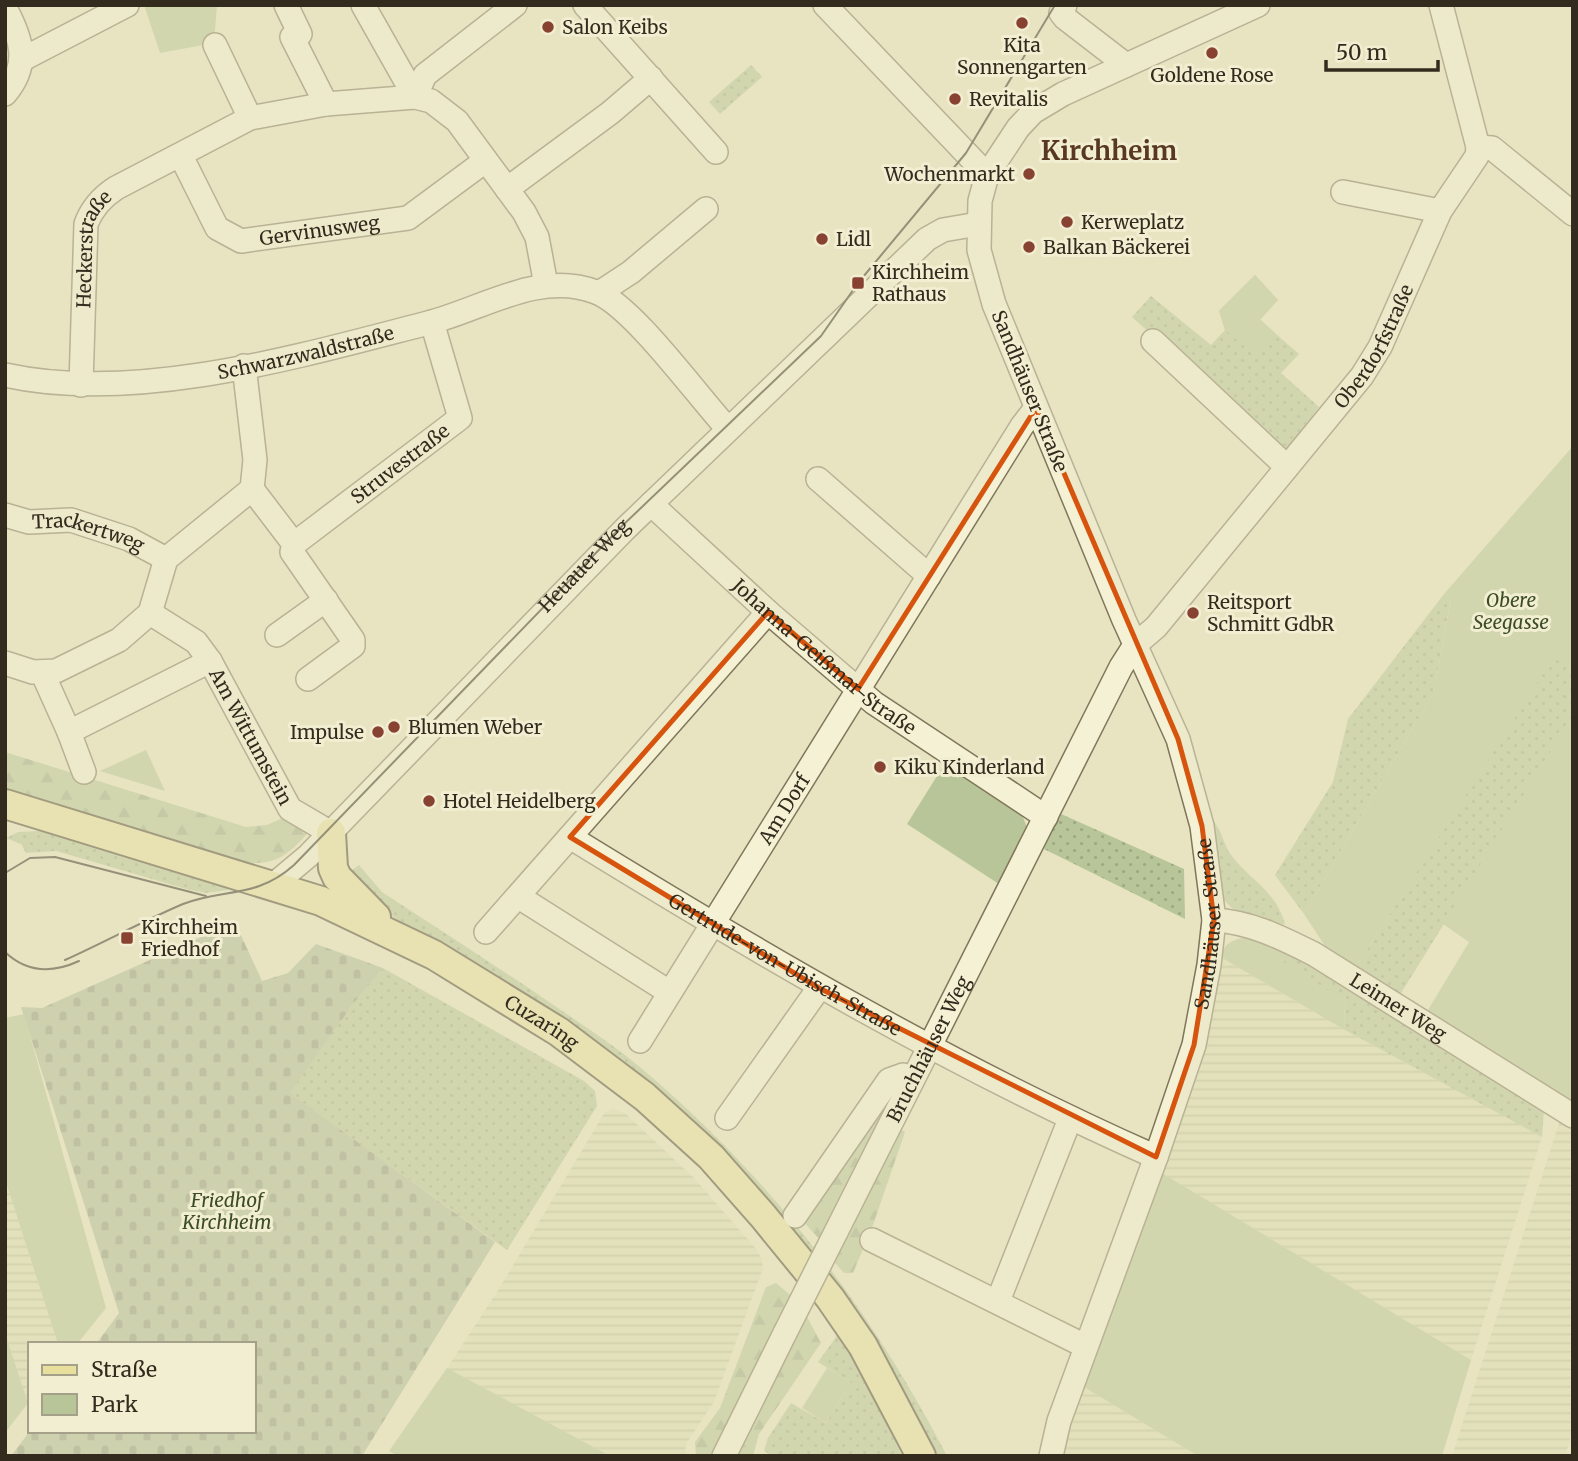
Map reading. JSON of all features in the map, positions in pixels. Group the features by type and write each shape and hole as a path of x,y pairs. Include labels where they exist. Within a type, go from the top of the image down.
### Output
{"main road":[{"name":"Cuzaring","path":"5,804 321,901 393,933 487,986 559,1032 645,1097 711,1157 830,1298 863,1346 921,1456"},
{"path":"331,833 333,868 337,877 350,894 393,933"}],"street":[{"path":"23,59 127,5"},
{"path":"286,5 300,34 292,37 326,104"},
{"path":"363,5 415,97 431,101 457,121 524,212 537,237 546,285"},
{"path":"415,97 425,75 515,5"},
{"path":"584,5 716,152"},
{"path":"825,5 987,175 1007,142 1033,112 1063,94 1258,5"},
{"path":"1441,5 1478,147 1492,148 1573,214"},
{"path":"5,8 17,30 23,59 20,73 5,94"},
{"path":"1063,9 1126,65"},
{"path":"215,45 250,118"},
{"path":"507,189 610,113 650,78"},
{"name":"Heckerstraße","path":"80,385 89,215 105,195 250,118 326,104 415,97"},
{"name":"Oberdorfstraße","path":"1135,645 1156,627 1362,376 1380,347 1440,211 1477,156 1478,147"},
{"name":"Gervinusweg","path":"181,156 217,228 242,242 408,218 485,161"},
{"name":"Sandhäuser Straße","path":"987,175 978,224 979,250 994,304 1135,645 1178,739 1202,826 1214,920 1209,965 1194,1045 1156,1157 1048,1450"},
{"path":"1343,192 1440,211"},
{"path":"599,293 631,272 706,209"},
{"name":"Heuauer Weg","path":"271,887 292,871 331,833 650,504 933,235 960,226 978,224"},
{"name":"Heuauer Weg","path":"910,259 932,245 947,242 960,242 979,250"},
{"name":"Schwarzwaldstraße","path":"5,374 42,383 80,385 185,376 244,366 432,322 546,285 574,285 599,293 628,314 728,429"},
{"name":"Struvestraße","path":"294,544 460,418 432,322"},
{"path":"1153,341 1284,471"},
{"path":"5,663 42,672 56,671 118,640 150,613 166,559 252,489 256,460 244,366"},
{"name":"Am Dorf","path":"640,1041 1022,426 1036,408"},
{"path":"818,479 929,576"},
{"path":"252,489 294,544 292,552 354,639 353,646 308,679"},
{"name":"Johanna-Geißmar-Straße","path":"650,504 768,612 858,689 1046,817"},
{"name":"Trackertweg","path":"5,514 29,522 71,520 129,539 166,559"},
{"path":"277,635 326,600"},
{"path":"486,932 768,612"},
{"name":"Am Wittumstein","path":"150,613 197,642 210,661 290,809 331,833"},
{"name":"Bruchhäuser Weg","path":"724,1456 912,1079 1121,667 1135,645"},
{"name":"Am Wittumstein","path":"69,732 210,661"},
{"path":"42,672 84,772"},
{"name":"Gertrude-von-Ubisch-Straße","path":"570,837 819,988 1070,1119 1156,1157"},
{"path":"519,897 669,992"},
{"name":"Leimer Weg","path":"1214,920 1233,921 1273,933 1349,973 1573,1116"},
{"path":"727,1118 819,988"},
{"path":"794,1216 888,1080 903,1074 912,1079"},
{"path":"998,1301 1070,1119"},
{"path":"872,1240 1085,1346"}],"highlighted area":[{"path":"1036,408 1178,739 1202,826 1214,920 1194,1045 1156,1157 819,988 570,837 768,612 858,689"}],"green space":[{"path":"144,5 217,5 214,43 160,53"},
{"path":"751,65 762,77 720,114 709,102"},
{"path":"1255,275 1278,300 1260,320 1299,354 1281,373 1319,407 1283,453 1132,317 1151,296 1211,345 1225,330 1219,311"},
{"path":"1255,275 1278,300 1260,319 1274,332 1254,354 1225,330 1219,311"},
{"name":"Obere Seegasse","path":"1573,446 1573,669 1553,658 1354,970 1325,946 1304,914 1434,692 1451,598 1444,594"},
{"path":"1444,594 1451,597 1434,692 1304,914 1275,875 1333,782 1348,719"},
{"path":"1553,657 1573,669 1573,716 1398,998 1354,970"},
{"path":"1573,716 1573,1108 1425,1015 1469,942 1443,924"},
{"path":"146,750 165,791 100,771"},
{"path":"5,752 246,827 267,825 285,817 311,829 283,856 266,862 246,862 5,789"},
{"path":"942,768 958,778 965,768 1017,803 1029,832 1002,886 907,824"},
{"path":"1059,813 1184,869 1185,919 1044,849"},
{"path":"1214,822 1229,852 1274,901 1285,924 1274,926 1260,922 1234,910 1222,898"},
{"path":"40,831 229,887 228,890 206,893 190,890 56,851 26,853 21,844 6,838 18,832"},
{"path":"359,865 382,892 534,991 620,1051 688,1110 732,1153 774,1199 850,1296 885,1348 947,1456 935,1456 901,1390 747,1185 384,910 344,876"},
{"name":"Friedhof Kirchheim","path":"235,922 262,981 288,973 316,944 383,968 353,1004 290,1093 495,1242 362,1456 11,1456 28,1433 256,1433 256,1342 97,1342 119,1313 21,1007 42,1008"},
{"path":"1249,937 1282,948 1279,959 1344,1001 1345,1030 1219,956 1231,942"},
{"path":"1282,948 1352,985 1544,1109 1542,1137 1345,1030 1344,1001 1278,959"},
{"path":"1219,956 1345,1030 1542,1137 1471,1360 1157,1170"},
{"path":"383,968 584,1081 595,1091 597,1106 507,1250 289,1093 353,1004"},
{"path":"24,1014 106,1308 79,1342 57,1342 5,1179 5,1018"},
{"path":"879,1102 891,1111 822,1242 800,1218"},
{"path":"613,1108 627,1115 694,1178 757,1250 762,1260 763,1268 714,1402 686,1444 685,1456 610,1456 447,1368 497,1292 605,1112"},
{"path":"1561,1117 1573,1125 1573,1430 1565,1456 1452,1456"},
{"path":"895,1126 905,1132 873,1225 853,1273 844,1273 829,1256"},
{"path":"1157,1170 1471,1360 1442,1456 1198,1456 1079,1384"},
{"path":"5,1179 57,1342 28,1342 28,1403 5,1333"},
{"path":"776,1283 795,1299 711,1456 696,1456 695,1442 720,1408 766,1287"},
{"path":"806,1315 821,1343 759,1434 753,1456 729,1456"},
{"path":"5,1333 28,1403 5,1433"},
{"path":"839,1333 864,1376 902,1456 773,1456 764,1451 768,1438 791,1403 826,1423 851,1383 818,1362"},
{"path":"447,1368 610,1456 398,1456 389,1451"},
{"path":"827,1368 851,1383 826,1423 802,1408"},
{"path":"1079,1384 1198,1456 1058,1456"}],"tram line":[{"path":"65,960 183,904 253,888 280,876 294,865 622,526 821,336 858,283 966,153 1055,5"},
{"path":"5,873 30,858 55,857 206,896"},
{"path":"5,952 22,964 40,969 60,968 79,961"}],"place":[{"name":"Kita Sonnengarten","path":"1022,23"},
{"name":"Salon Keibs","path":"548,27"},
{"name":"Goldene Rose","path":"1212,53"},
{"name":"Revitalis","path":"955,99"},
{"name":"Wochenmarkt","path":"1029,174"},
{"name":"Kerweplatz","path":"1067,222"},
{"name":"Lidl","path":"822,239"},
{"name":"Balkan Bäckerei","path":"1029,247"},
{"name":"Kirchheim Rathaus","path":"858,283"},
{"name":"Reitsport Schmitt GdbR","path":"1193,613"},
{"name":"Blumen Weber","path":"394,727"},
{"name":"Impulse","path":"378,732"},
{"name":"Kiku Kinderland","path":"880,767"},
{"name":"Hotel Heidelberg","path":"429,801"},
{"name":"Kirchheim Friedhof","path":"127,938"}],"district":[{"name":"Kirchheim","path":"1109,151"}]}
